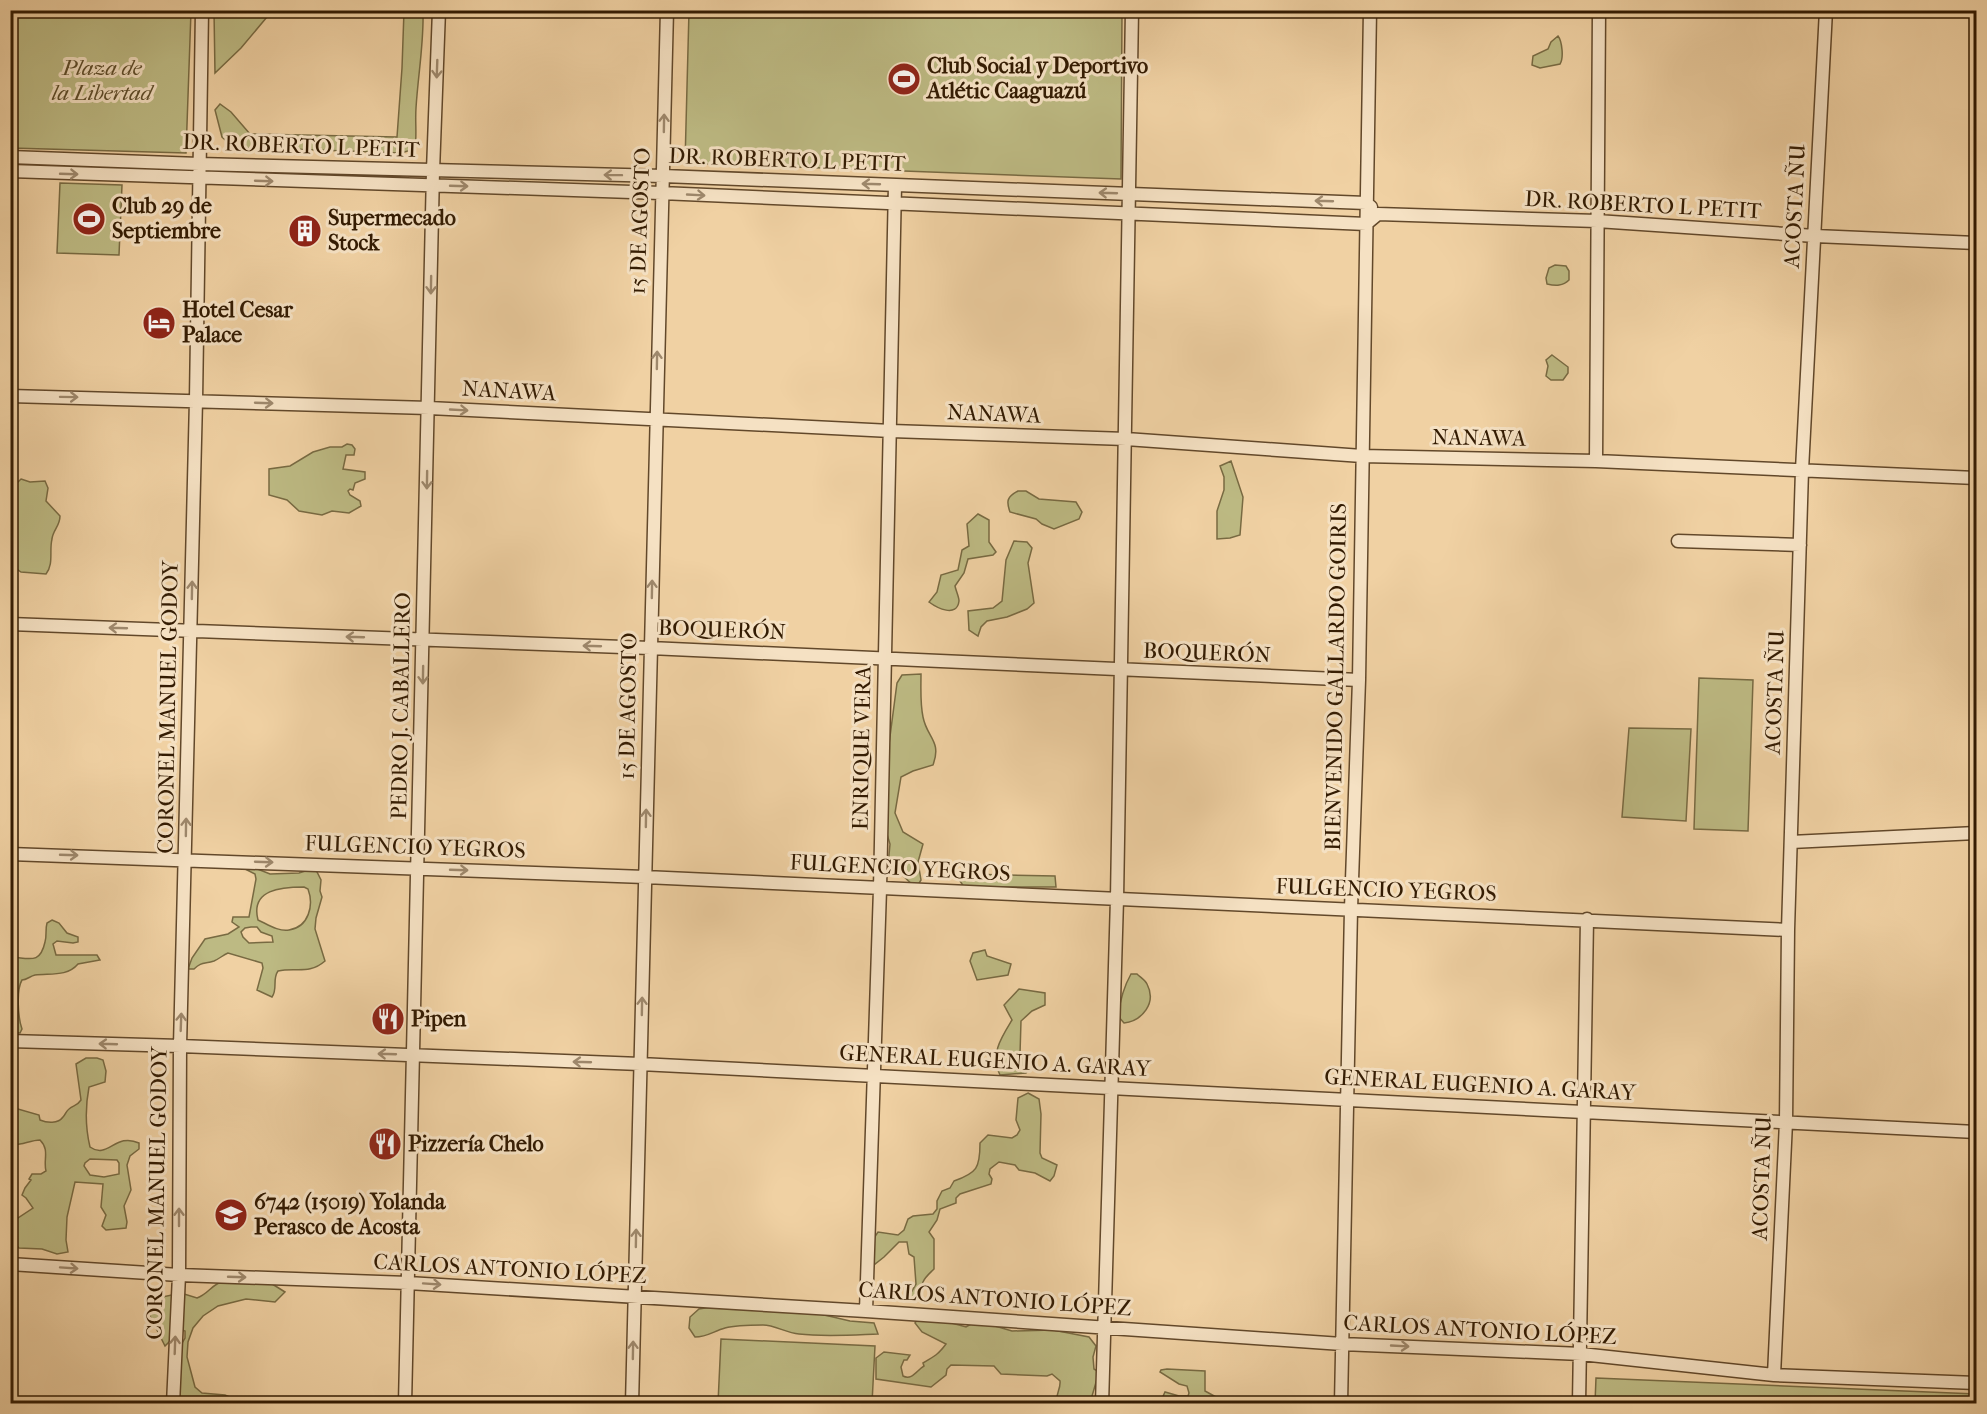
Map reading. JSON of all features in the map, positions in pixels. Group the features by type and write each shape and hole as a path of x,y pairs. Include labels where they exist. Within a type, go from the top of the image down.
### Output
{"street":[{"name":"CORONEL MANUEL GODOY","path":"173,1404 179,1275 180,1046 196,400 202,10"},
{"name":"PEDRO J. CABALLERO","path":"405,1404 433,171 439,10"},
{"name":"15 DE AGOSTO","path":"632,1404 667,10"},
{"path":"1102,1404 1113,1087 1132,10"},
{"name":"BIENVENIDO GALLARDO GOIRIS","path":"1341,1404 1351,909 1359,680 1370,10"},
{"path":"1596,461 1599,10"},
{"name":"ACOSTA ÑU","path":"1774,1375 1786,1122 1788,930 1802,470 1826,10"},
{"name":"DR. ROBERTO L PETIT","path":"10,157 663,176 1366,203"},
{"name":"DR. ROBERTO L PETIT","path":"10,171 661,193 1366,224"},
{"name":"ENRIQUE VERA","path":"866,1311 880,889 895,185"},
{"path":"1366,203 1378,214 1366,224"},
{"name":"DR. ROBERTO L PETIT","path":"1378,214 1597,221 1815,236 1977,243"},
{"name":"NANAWA","path":"10,396 429,408 891,431 1126,439 1362,456 1596,461 1977,478"},
{"path":"1678,541 1800,545"},
{"name":"BOQUERÓN","path":"10,624 885,657 1359,680"},
{"path":"1791,842 1977,833"},
{"name":"FULGENCIO YEGROS","path":"10,854 645,877 1788,930"},
{"path":"1579,1404 1587,919"},
{"name":"GENERAL EUGENIO A. GARAY","path":"10,1041 640,1064 1977,1132"},
{"name":"CARLOS ANTONIO LÓPEZ","path":"10,1264 179,1275 408,1283 866,1311 1342,1344 1581,1354 1774,1375 1977,1383"}],"green space":[{"name":"Plaza de la Libertad","path":"10,11 191,11 186,153 11,148"},
{"path":"214,11 272,11 241,48 215,73"},
{"path":"404,11 423,11 415,149 401,153 257,150 231,145 222,137 215,110 220,104 231,112 250,134 397,137"},
{"name":"Club Social y Deportivo Atlétic Caaguazú","path":"689,11 1122,11 1121,179 685,163"},
{"path":"1558,36 1562,50 1560,64 1540,68 1532,65 1533,56 1548,49 1551,42"},
{"name":"Club 29 de Septiembre","path":"60,183 122,185 119,255 57,253"},
{"path":"1555,265 1566,266 1569,271 1569,280 1556,285 1547,284 1549,268"},
{"path":"1552,355 1568,367 1568,373 1563,380 1551,380 1546,376 1548,366 1546,360"},
{"path":"347,444 352,445 355,449 354,455 346,455 343,469 365,472 365,479 355,483 353,490 348,491 360,501 361,506 349,513 332,511 322,515 299,511 287,500 269,495 269,469 290,466 313,452"},
{"path":"1231,461 1243,497 1240,535 1217,539 1217,511 1224,490 1224,477 1220,466"},
{"path":"21,479 30,482 45,481 48,488 46,501 60,516 51,544 51,562 46,574 21,572 11,565 13,532 11,495 16,493 17,483"},
{"path":"1018,491 1026,491 1039,499 1076,502 1082,512 1079,519 1054,529 1036,519 1010,512 1008,500"},
{"path":"978,514 989,520 989,542 996,552 993,555 968,559 964,573 955,586 959,599 957,606 951,610 941,609 929,602 937,592 941,575 958,570 962,550 969,546 967,524"},
{"path":"1014,541 1027,542 1032,548 1028,563 1034,603 1027,609 1007,617 987,621 981,627 978,636 969,630 968,611 993,608 1002,601 1006,560"},
{"path":"921,674 922,712 935,745 935,757 933,765 901,777 895,813 903,832 923,844 918,862 921,880 916,888 900,873 888,866 890,844 883,821 886,767 897,683 902,675"},
{"path":"1699,678 1753,680 1748,831 1694,829"},
{"path":"1629,728 1691,729 1686,821 1622,817"},
{"path":"255,868 270,874 299,873 315,868 321,880 322,897 315,929 325,961 313,968 278,971 272,997 257,990 263,968 262,963 228,953 194,969 188,969 192,958 205,939 228,934 239,927 232,922 233,917 249,917 256,879 255,874 247,870","holes":["304,887 308,889 310,895 310,908 301,925 289,930 281,930 258,920 257,910 263,896 278,889","257,927 261,932 272,936 273,942 249,943 241,932"]},
{"path":"964,874 1055,876 1056,887 964,887 960,881"},
{"path":"52,920 59,923 67,933 78,937 78,942 57,941 53,944 56,955 97,955 100,960 78,964 64,973 35,975 22,980 18,1004 22,1029 20,1033 11,1032 11,957 28,959 37,957 46,940 47,923"},
{"path":"985,950 987,956 1011,964 1008,975 977,980 970,961 973,953"},
{"path":"1131,974 1137,974 1145,981 1150,991 1150,998 1142,1015 1131,1022 1124,1023 1118,1016 1122,995"},
{"path":"1019,989 1045,993 1045,1005 1032,1011 1021,1021 1020,1054 1029,1068 1026,1073 1000,1075 996,1060 998,1046 1012,1020 1004,1005"},
{"path":"86,1058 97,1058 103,1060 106,1071 105,1082 89,1087 86,1117 90,1147 102,1150 124,1141 139,1143 139,1149 130,1156 127,1165 131,1190 124,1206 126,1228 106,1230 102,1226 106,1215 101,1207 103,1184 75,1182 67,1217 68,1252 57,1254 42,1249 19,1248 15,1244 11,1228 12,1222 33,1208 22,1195 32,1174 41,1174 46,1171 46,1151 40,1140 17,1145 11,1144 11,1107 39,1115 40,1120 46,1122 61,1119 81,1100 76,1064","holes":["90,1159 117,1160 119,1174 104,1177 90,1175 84,1166"]},
{"path":"1028,1093 1039,1099 1040,1153 1042,1158 1057,1165 1054,1176 1050,1181 1035,1173 1019,1170 1015,1165 999,1162 990,1169 991,1184 960,1194 956,1198 956,1203 940,1209 937,1220 929,1232 934,1239 934,1269 924,1280 919,1294 911,1298 909,1296 916,1284 914,1257 909,1254 907,1242 899,1242 875,1264 870,1244 878,1232 898,1235 904,1230 908,1219 913,1216 933,1214 937,1209 937,1201 942,1191 950,1188 954,1181 968,1175 976,1168 980,1143 988,1135 1012,1138 1017,1135 1020,1130 1016,1120 1018,1098"},
{"path":"261,1277 285,1292 275,1302 246,1299 218,1306 203,1316 193,1328 188,1342 187,1357 195,1387 202,1393 225,1395 243,1403 171,1403 170,1364 185,1338 185,1331 178,1329 175,1336 165,1346 149,1314 148,1300 181,1293 197,1298 227,1280"},
{"path":"724,1305 747,1305 780,1312 816,1313 850,1321 874,1323 878,1334 809,1335 767,1325 754,1325 729,1327 695,1337 689,1328 690,1317 699,1309"},
{"path":"918,1318 966,1327 971,1324 995,1326 1012,1331 1053,1330 1089,1337 1096,1346 1093,1357 1094,1369 1099,1372 1090,1403 1057,1403 1060,1381 1052,1374 1047,1376 1001,1374 994,1366 951,1365 946,1375 931,1387 876,1379 876,1358 884,1352 910,1355 901,1367 903,1376 909,1377 946,1344 922,1332 915,1323"},
{"path":"721,1339 875,1346 872,1403 718,1403"},
{"path":"1167,1369 1205,1371 1205,1391 1227,1403 1160,1403 1165,1392 1179,1396 1188,1396 1189,1393 1187,1386 1179,1384 1160,1372"},
{"path":"1596,1378 1976,1394 1976,1403 1595,1403"}],"place":[{"name":"Club Social y Deportivo Atlétic Caaguazú","path":"904,79"},
{"name":"Club 29 de Septiembre","path":"89,219"},
{"name":"Supermecado Stock","path":"305,231"},
{"name":"Hotel Cesar Palace","path":"159,323"},
{"name":"Pipen","path":"388,1019"},
{"name":"Pizzería Chelo","path":"385,1144"},
{"name":"6742 (15019) Yolanda Perasco de Acosta","path":"231,1215"}]}
